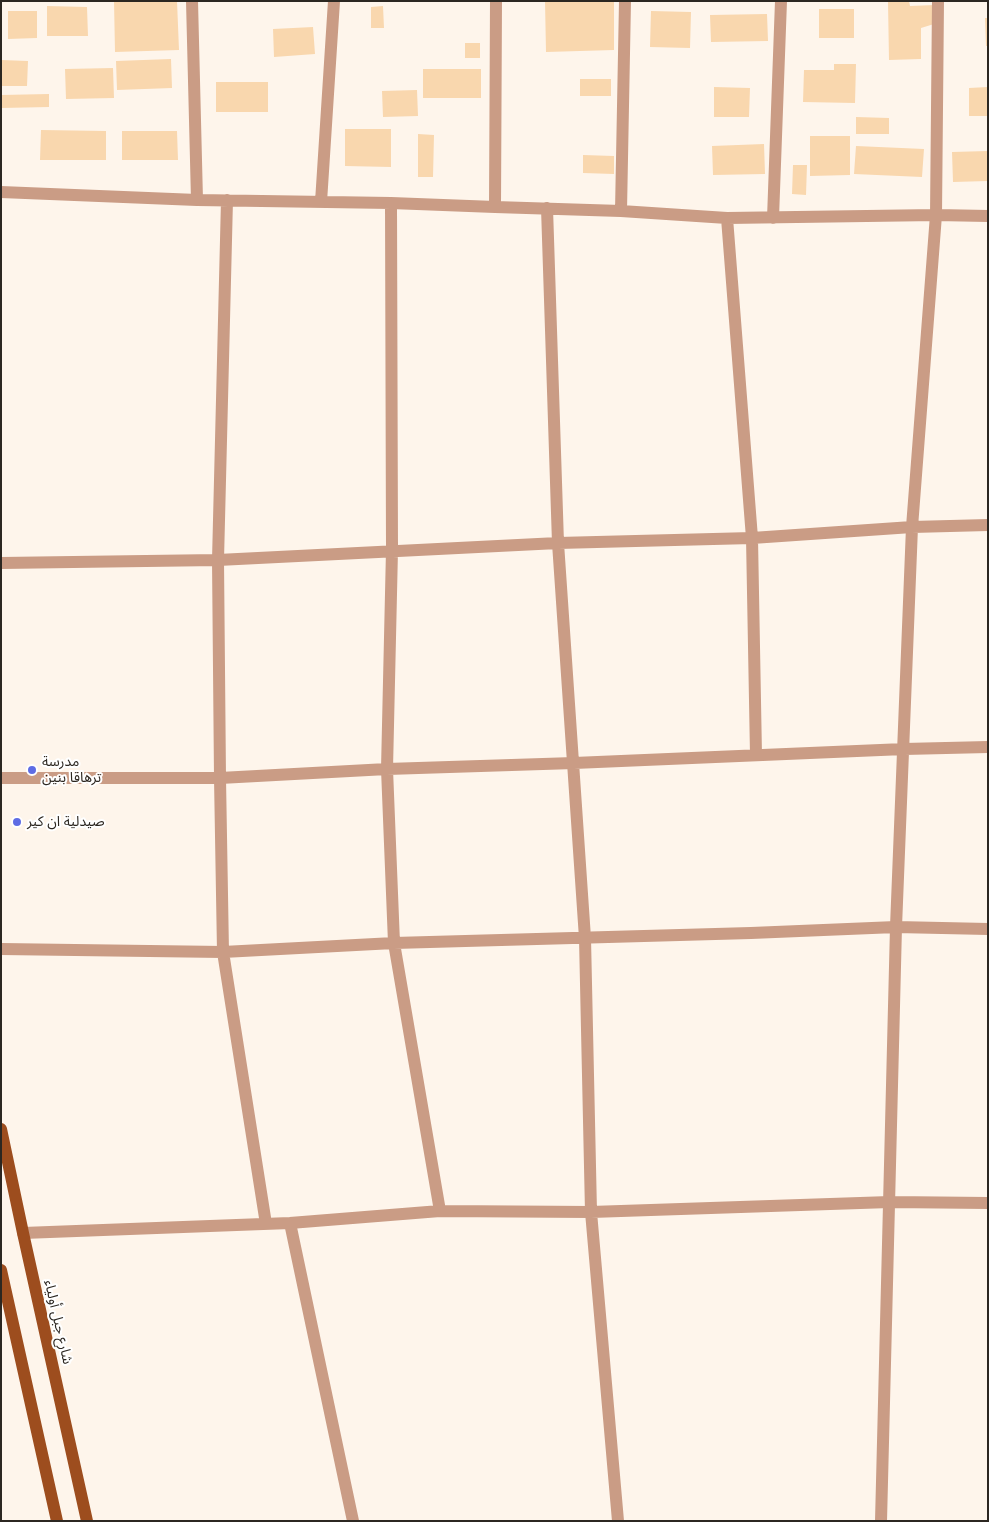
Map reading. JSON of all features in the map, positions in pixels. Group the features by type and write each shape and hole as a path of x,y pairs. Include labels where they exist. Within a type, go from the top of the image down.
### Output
{"main road":[{"name":"شارع جبل أولياء","path":"1,1129 86,1521"},
{"path":"1,1270 4,1300 57,1521"}],"street":[{"path":"192,1 197,200"},
{"path":"321,202 334,1"},
{"path":"495,207 496,1"},
{"path":"621,210 626,1"},
{"path":"773,218 781,1"},
{"path":"881,1521 896,927 912,527 936,215 938,1"},
{"path":"1,192 197,200 391,203 621,210 727,218 988,216"},
{"path":"227,200 218,560 223,952 266,1224"},
{"path":"391,203 392,550 387,769 394,943 440,1211"},
{"path":"547,208 558,543 585,938 591,1212 618,1521"},
{"path":"727,218 752,538 756,755"},
{"path":"1,563 218,560 558,543 752,538 912,527 988,525"},
{"path":"1,778 220,778 387,769 904,749 988,748"},
{"path":"1,949 223,952 394,943 751,934 896,927 988,929"},
{"path":"23,1233 290,1223 440,1211 591,1212 890,1202 988,1203"},
{"path":"290,1223 353,1521"}],"building":[{"path":"114,1 177,1 179,50 115,52"},
{"path":"545,1 614,1 614,50 546,52"},
{"path":"909,1 910,6 935,5 934,24 921,28 921,59 889,60 888,2"},
{"path":"47,6 87,7 88,36 47,36"},
{"path":"383,6 384,28 371,28 371,7"},
{"path":"819,9 854,9 854,38 819,38"},
{"path":"8,11 37,11 37,38 8,39"},
{"path":"651,11 691,12 690,48 650,47"},
{"path":"767,14 768,41 711,42 710,15"},
{"path":"985,18 988,18 988,46 986,46"},
{"path":"313,27 315,54 274,57 273,29"},
{"path":"465,43 480,43 480,58 465,58"},
{"path":"171,59 172,88 117,90 116,61"},
{"path":"1,60 28,61 27,86 1,86"},
{"path":"834,64 856,64 855,103 803,102 804,70 834,70"},
{"path":"113,68 114,98 66,99 65,69"},
{"path":"423,69 481,69 481,98 423,98"},
{"path":"580,79 611,79 611,96 580,96"},
{"path":"216,82 268,82 268,112 216,112"},
{"path":"714,87 750,88 749,117 714,117"},
{"path":"988,87 988,116 969,116 969,88"},
{"path":"417,90 418,116 383,117 382,91"},
{"path":"49,94 49,107 1,108 1,95"},
{"path":"856,117 889,118 889,134 856,134"},
{"path":"345,129 391,129 391,167 345,166"},
{"path":"41,130 106,131 106,160 40,160"},
{"path":"122,131 177,131 178,160 122,160"},
{"path":"418,134 434,135 433,177 418,177"},
{"path":"810,136 850,136 850,175 810,176"},
{"path":"764,144 765,174 713,175 712,146"},
{"path":"856,146 924,149 922,177 854,174"},
{"path":"988,151 988,181 953,182 952,152"},
{"path":"583,155 614,156 614,174 583,173"},
{"path":"793,165 807,165 806,195 792,194"}],"place":[{"name":"مدرسة ترهاقا بنين","path":"32,770"},
{"name":"صيدلية ان كير","path":"17,822"}]}
